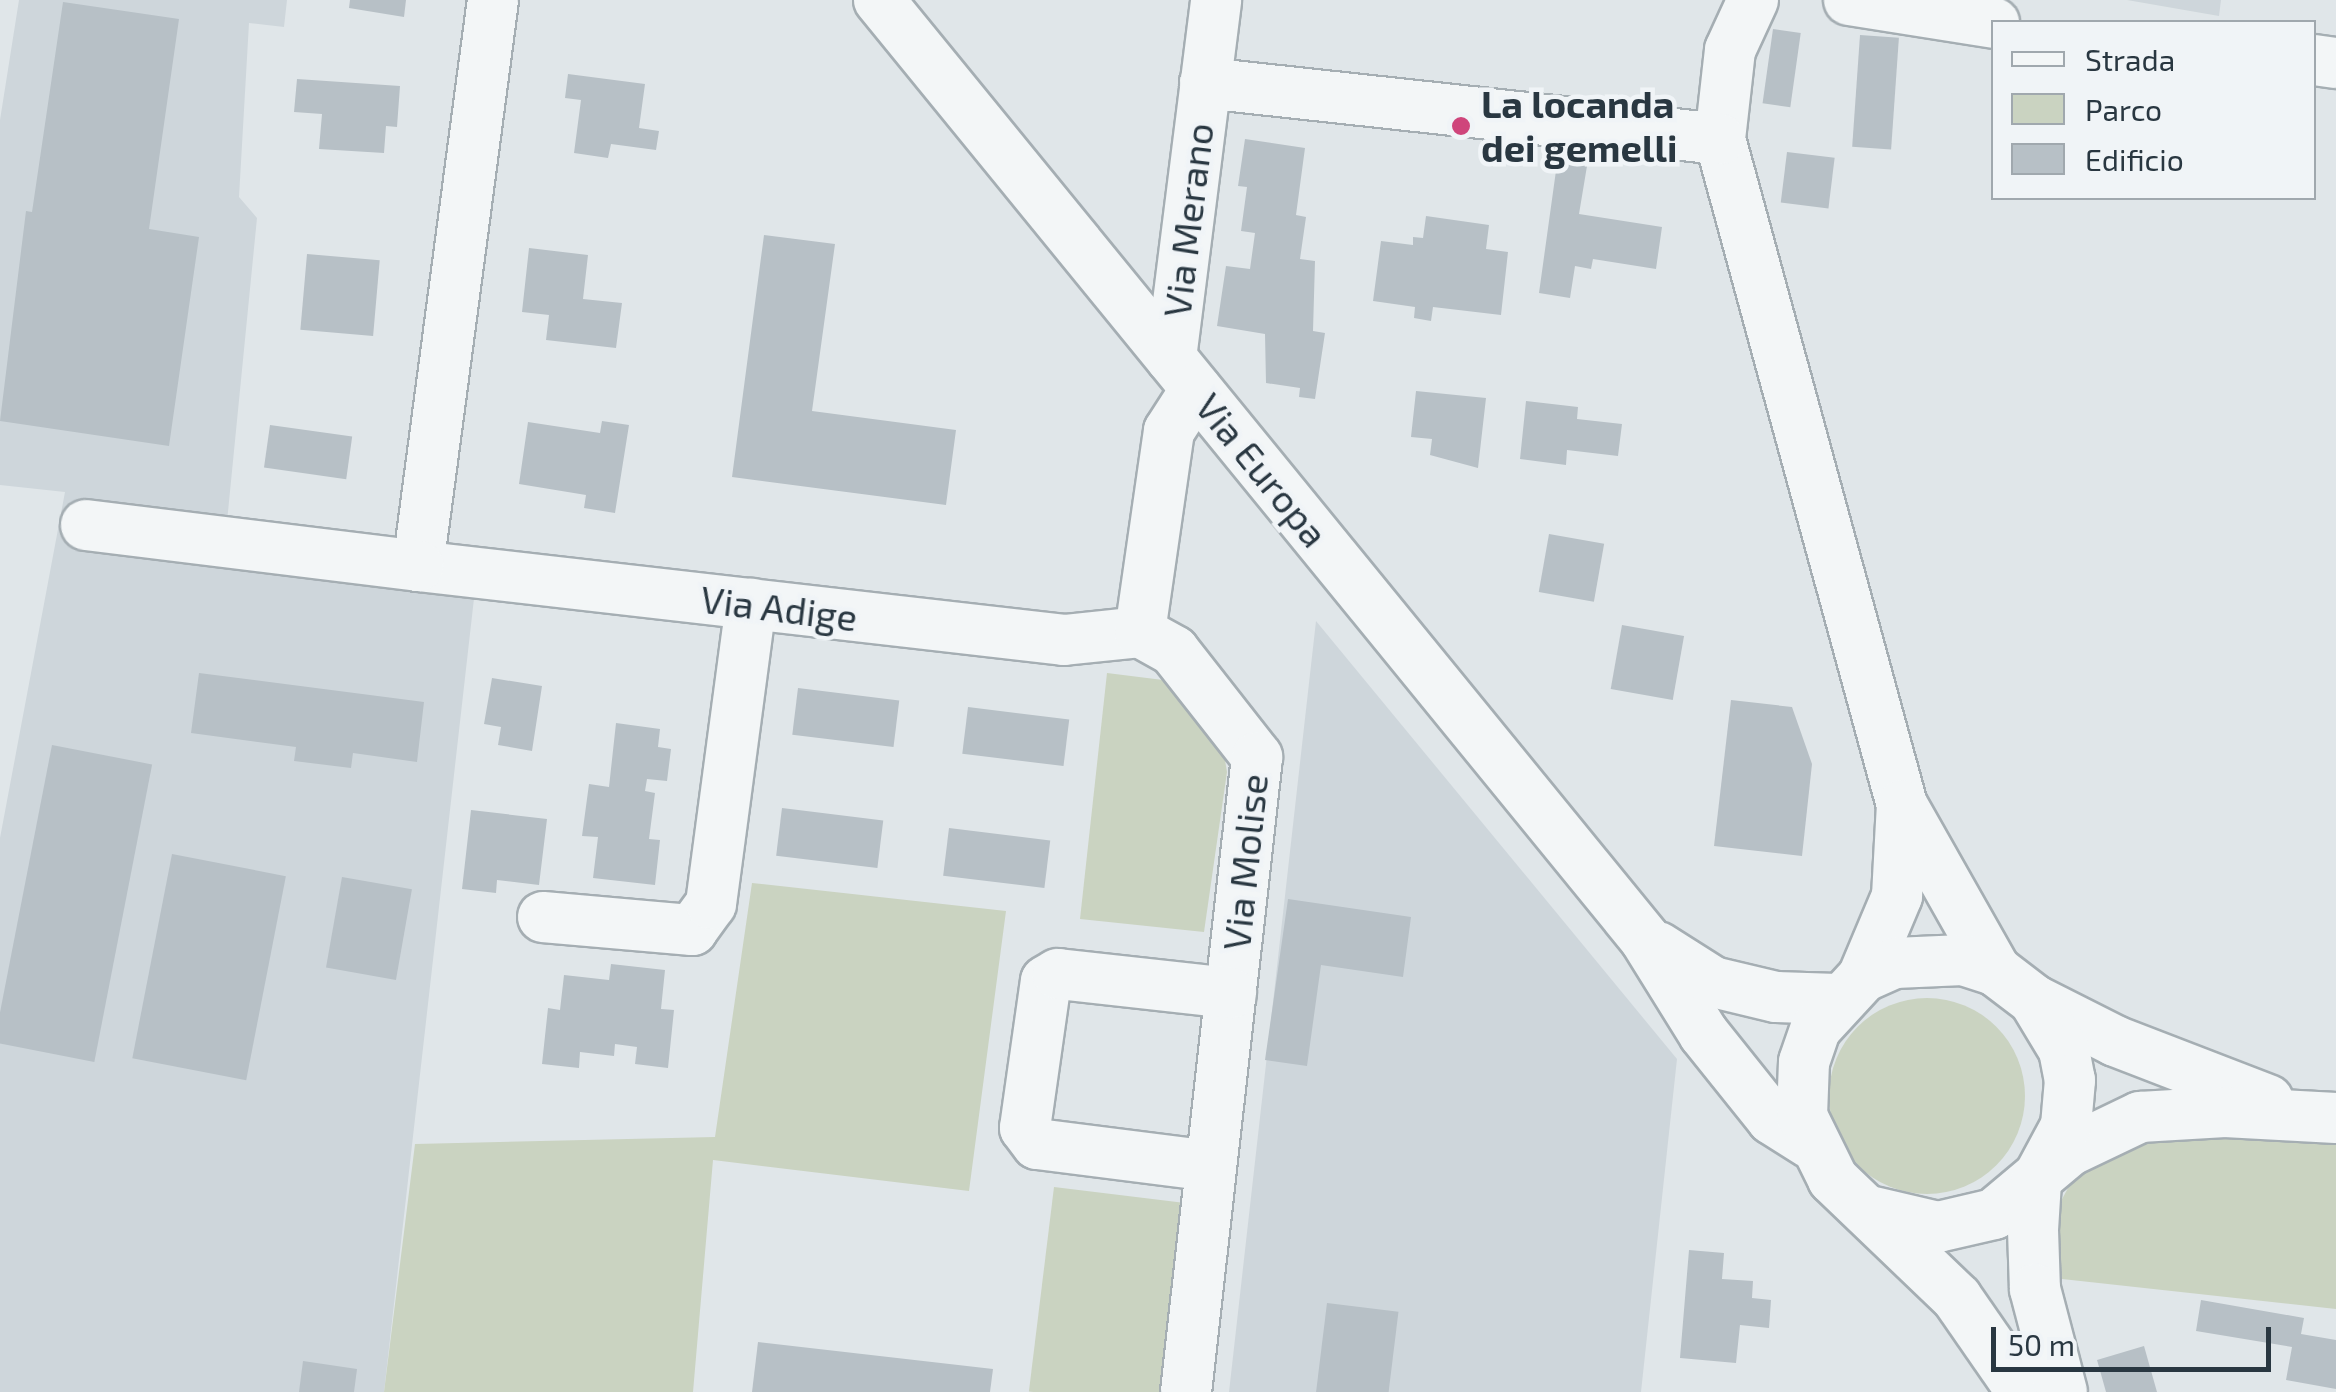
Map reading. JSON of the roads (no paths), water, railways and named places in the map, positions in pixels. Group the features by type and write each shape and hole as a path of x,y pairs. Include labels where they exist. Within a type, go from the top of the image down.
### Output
{"street":[{"path":"418,566 493,0"},
{"name":"Via Europa","path":"878,0 1645,939 1704,1034 1772,1119 1810,1143"},
{"name":"Via Merano","path":"1183,374 1205,83 1216,0"},
{"path":"1754,0 1730,50 1720,139 1902,805 2015,985 2064,1050 2070,1080 2066,1126 2036,1182 2035,1289 2062,1392"},
{"path":"1849,0 1991,22"},
{"name":"Via Merano","path":"1205,83 1720,139"},
{"path":"1140,632 1169,431 1183,374"},
{"name":"Via Adige","path":"86,525 1064,640 1140,632"},
{"path":"543,917 692,930 711,904 751,604"},
{"name":"Via Molise","path":"1140,632 1174,651 1258,757 1186,1392"},
{"path":"1902,805 1897,896 1850,988 1804,1062 1802,1116 1810,1143 1832,1179 1874,1212 1957,1298 2022,1392"},
{"name":"Via Europa","path":"1645,939 1713,982 1776,997 1850,988"},
{"path":"1850,988 1928,957 2015,985 2235,1092 2336,1117"},
{"path":"1211,1166 1038,1144 1025,1128 1046,981 1058,974 1231,993"},
{"path":"1874,1212 1904,1223 1966,1224 1994,1214 2069,1151 2140,1117 2225,1112 2336,1117"},
{"path":"1957,1298 2035,1289"}],"place":[{"name":"La locanda dei gemelli","path":"1461,126"}]}
